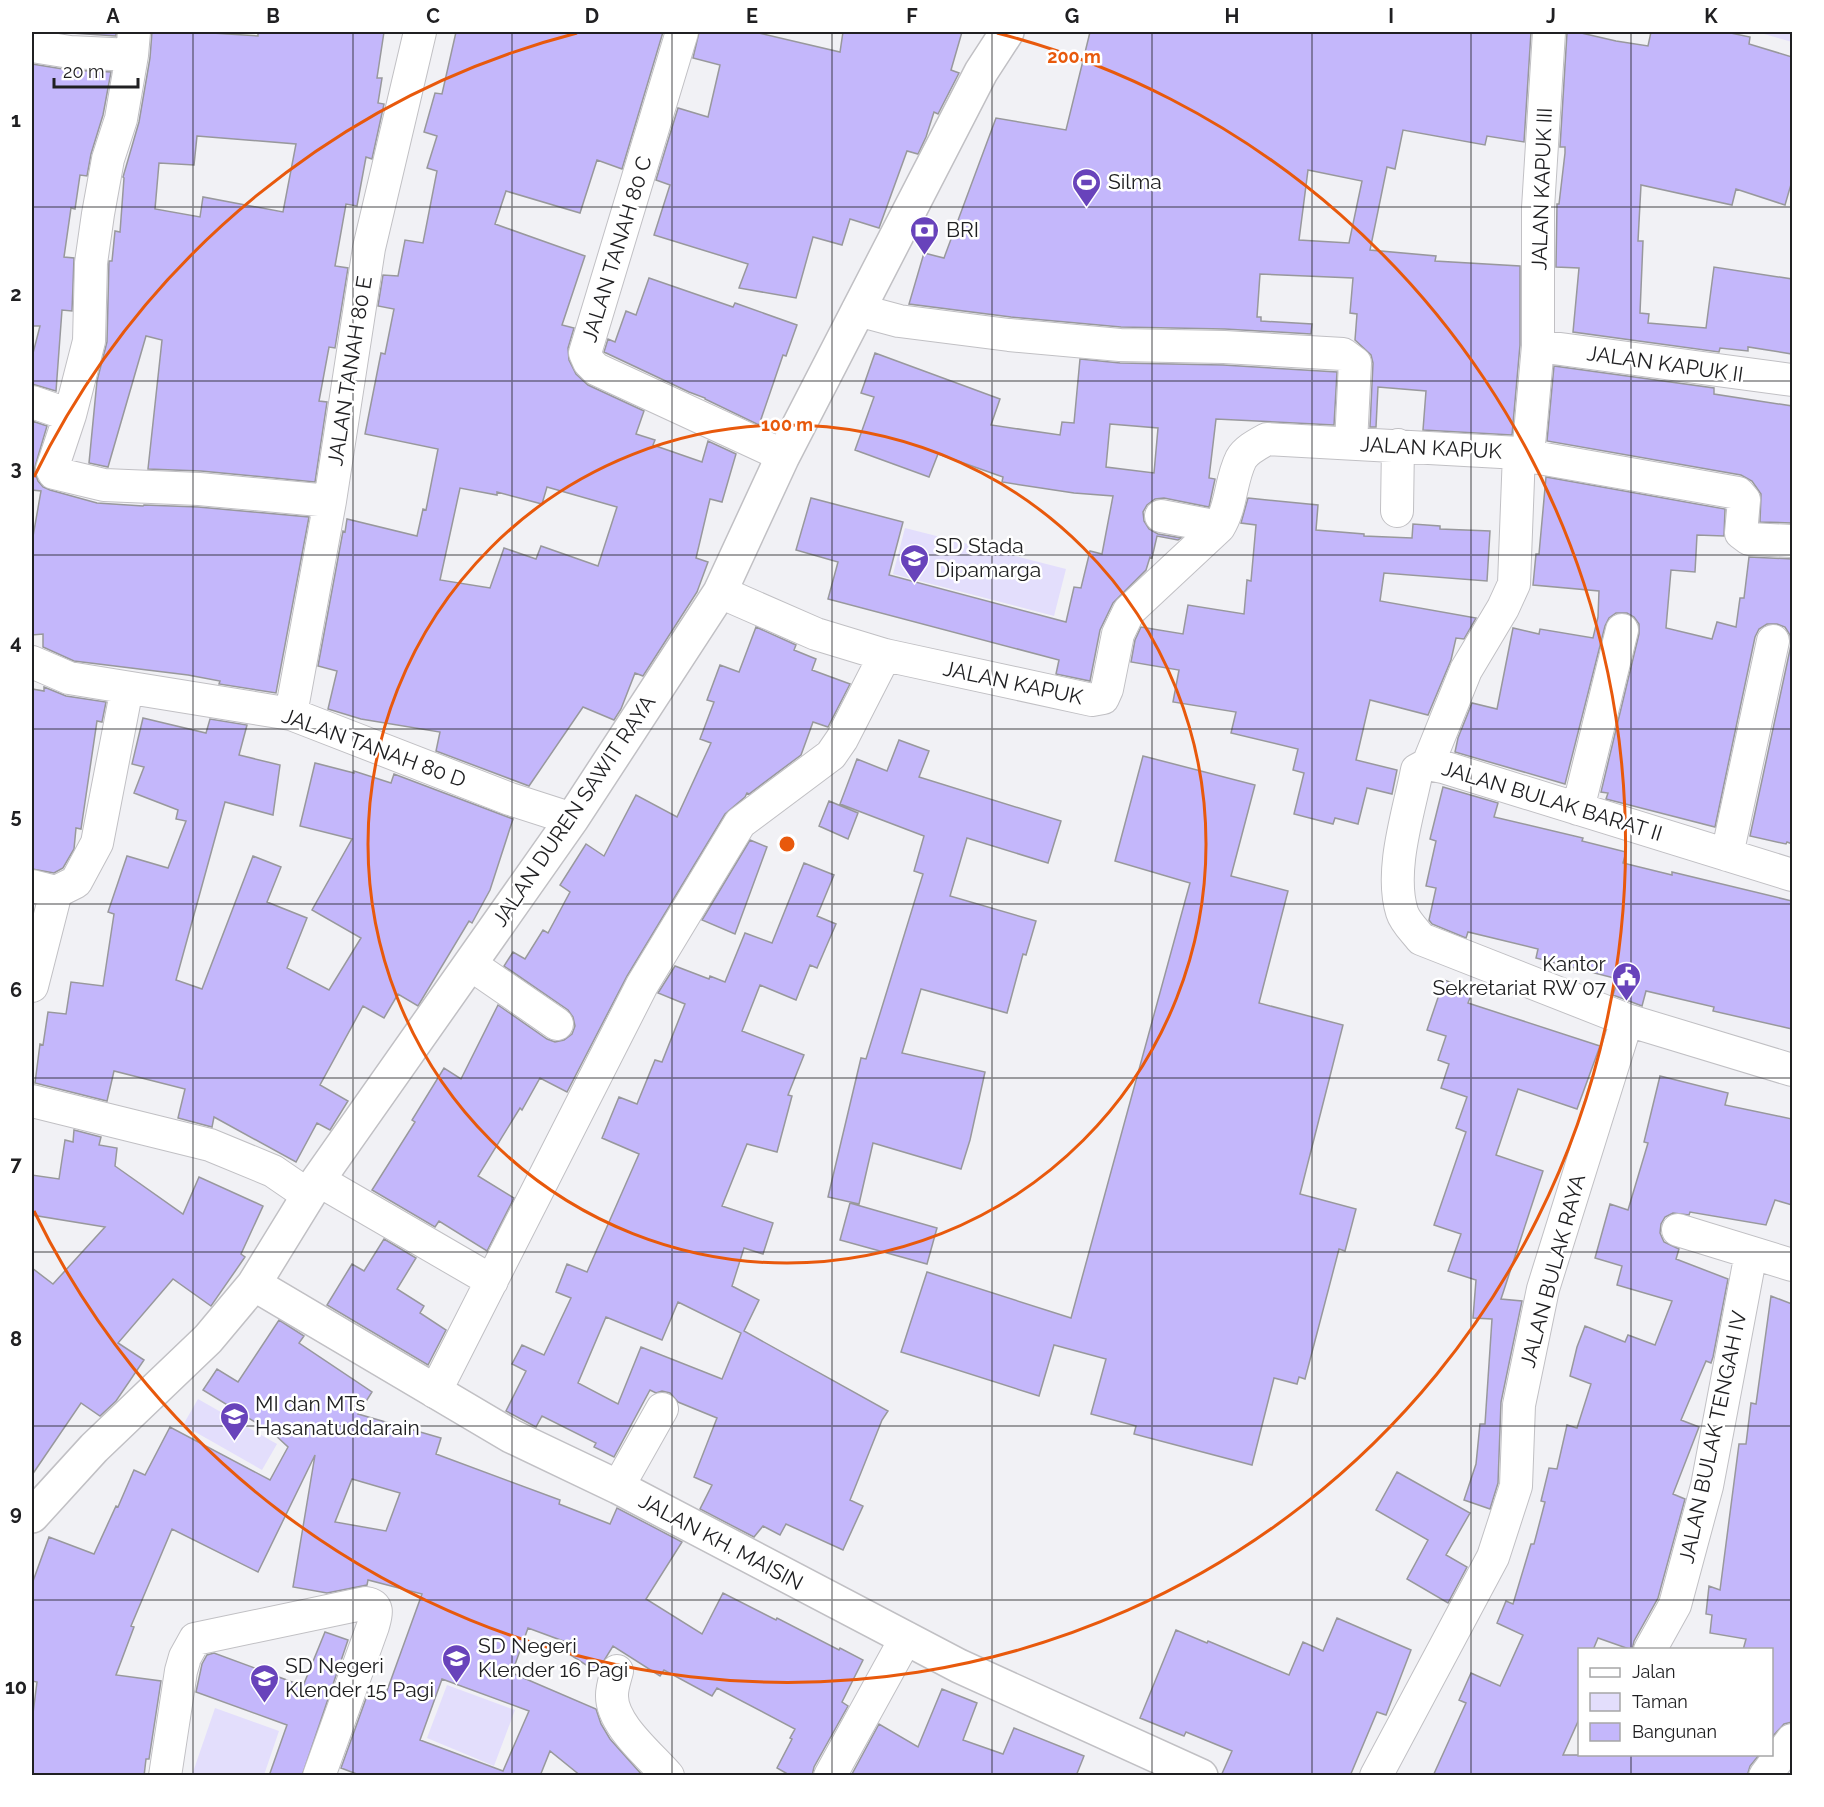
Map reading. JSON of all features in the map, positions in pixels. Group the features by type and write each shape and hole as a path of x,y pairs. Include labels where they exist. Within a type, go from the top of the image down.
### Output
{"street":[{"name":"JALAN TANAH 80 E","path":"291,714 330,501 369,248 420,32"},
{"name":"JALAN TANAH 80 C","path":"682,32 585,353 589,363 596,369 769,449 782,459"},
{"name":"JALAN DUREN SAWIT RAYA","path":"32,1516 94,1448 208,1339 254,1284 313,1188 572,819 720,592 782,459 858,310 981,72 1007,32"},
{"name":"JALAN KAPUK III","path":"1538,346 1538,208 1549,32"},
{"path":"32,46 70,52 133,43 121,119 108,159 98,214 91,263 89,341 70,415 53,464 54,473 104,485 199,489 330,501"},
{"path":"858,310 899,321 1020,336 1120,345 1224,347 1343,354 1355,363 1351,443"},
{"name":"JALAN KAPUK II","path":"1538,346 1792,380"},
{"name":"JALAN KAPUK","path":"720,592 816,634 885,655 1092,700 1102,698 1107,689 1118,634 1129,611 1219,527 1226,516 1241,458 1253,446 1267,439 1522,452 1529,444 1538,346"},
{"path":"32,402 70,415"},
{"path":"1397,511 1398,445"},
{"path":"1428,764 1466,670 1507,602 1514,584 1522,452 1539,458 1738,493 1744,500 1741,533 1749,539 1792,542"},
{"path":"1161,516 1219,527"},
{"path":"1578,809 1622,630"},
{"path":"1728,855 1773,641"},
{"path":"435,1392 642,985 740,823 831,755 842,739 885,655"},
{"name":"JALAN TANAH 80 D","path":"32,662 69,678 291,714 510,799 572,819"},
{"path":"32,986 44,889 76,882 97,843 127,688"},
{"name":"JALAN BULAK BARAT II","path":"1626,1020 1421,939 1402,914 1399,886 1399,858 1417,770 1428,764 1443,766 1792,875"},
{"path":"470,964 557,1024"},
{"path":"1626,1020 1792,1070"},
{"name":"JALAN BULAK RAYA","path":"1376,1776 1493,1557 1516,1486 1519,1405 1543,1289 1626,1020"},
{"path":"32,1101 210,1145 313,1188 492,1281"},
{"path":"1678,1230 1792,1265"},
{"name":"JALAN BULAK TENGAH IV","path":"1651,1648 1675,1605 1707,1486 1751,1253"},
{"name":"JALAN KH. MAISIN","path":"254,1284 511,1436 618,1487 959,1666 1199,1775"},
{"path":"618,1487 662,1409"},
{"path":"165,1776 181,1671 185,1657 195,1639 366,1603 373,1604 377,1612 373,1626 319,1776"},
{"path":"830,1776 906,1638"},
{"path":"617,1671 612,1695 614,1710 624,1728 669,1776"},
{"path":"1765,1776 1792,1740"}],"green space":[{"path":"1757,32 1792,32 1792,42"},
{"path":"905,528 1066,569 1054,616 893,574"},
{"path":"198,1399 277,1444 262,1470 183,1425"},
{"path":"447,1685 515,1710 494,1766 427,1738"},
{"path":"215,1708 279,1731 264,1775 192,1775"}],"building":[{"path":"56,32 116,32 116,36"},
{"path":"152,32 258,36 258,32 384,32 377,78 382,78 378,103 384,104 372,159 366,157 357,206 346,204 335,266 348,268 335,348 329,347 319,401 327,402 315,482 201,471 148,469 162,340 146,336 108,467 89,463 97,381 107,342 109,261 112,261 115,231 120,232 123,177 139,122","holes":["197,136 296,144 283,212 203,197 200,217 155,209 159,163 194,165"]},
{"path":"456,32 663,32 622,169 597,160 580,213 506,191 495,224 585,256 562,325 574,328 568,348 569,360 576,374 588,385 644,411 636,434 655,440 653,445 702,462 708,441 736,454 722,502 710,499 696,558 708,562 697,592 643,676 635,673 621,709 614,720 583,707 529,786 436,751 440,732 361,719 328,709 337,671 318,666 347,519 417,536 423,509 426,510 438,449 365,434 381,353 385,354 394,309 378,306 383,275 398,276 405,240 423,243 437,171 427,168 437,136 424,132 435,93 442,94","holes":["547,487 617,507 598,566 541,546 536,559 504,548 490,588 440,580 460,488 497,495 497,492 542,504"]},
{"path":"699,32 755,32 840,52 843,32 962,32 951,70 959,73 938,114 934,112 918,154 907,151 879,228 850,219 842,245 813,237 796,298 739,288 748,264 654,235 670,185 656,180 678,108 708,117 720,65 693,58"},
{"path":"1090,32 1531,32 1524,142 1487,136 1485,145 1403,130 1395,169 1387,167 1370,250 1436,256 1435,261 1520,266 1520,345 1512,435 1423,430 1426,391 1378,387 1376,427 1370,427 1373,363 1371,355 1355,340 1357,314 1350,313 1353,278 1260,274 1257,317 1261,317 1261,321 1312,324 1311,334 1225,329 1121,327 1011,317 909,304 924,253 944,258 996,118 1066,130","holes":["1308,170 1362,181 1349,243 1299,240"]},
{"path":"1577,32 1648,46 1651,32 1726,32 1750,37 1749,44 1792,57 1792,181 1785,205 1736,189 1732,205 1641,185 1638,241 1643,241 1640,313 1649,314 1648,323 1706,328 1714,267 1792,279 1792,354 1748,347 1748,351 1720,348 1719,352 1573,332 1579,268 1556,267 1557,204 1559,204 1565,153 1565,147 1560,147 1567,33"},
{"path":"32,64 69,70 111,72 103,115 87,176 80,175 75,209 71,208 64,257 74,258 72,311 62,310 56,391 32,384 32,357 40,326 32,326"},
{"path":"649,278 733,307 735,303 797,325 786,356 783,355 759,425 604,352 608,339 615,342 626,311 636,315"},
{"path":"875,353 1000,399 991,425 1060,435 1062,422 1074,423 1080,359 1120,363 1223,365 1337,372 1334,425 1216,419 1209,478 1215,479 1209,507 1164,498 1155,499 1147,505 1143,512 1144,521 1149,529 1158,534 1181,538 1178,540 1157,536 1152,558 1150,557 1146,570 1113,603 1100,630 1090,681 1056,674 1059,660 828,599 838,562 796,550 811,498 903,522 889,575 1066,622 1074,587 1081,588 1090,551 1102,554 1113,496 1074,493 1002,482 1003,477 938,454 929,477 855,450 874,397 861,393","holes":["1110,424 1158,428 1154,473 1106,467"]},
{"path":"1554,366 1714,388 1714,394 1792,406 1792,523 1760,522 1761,494 1752,481 1741,475 1547,441"},
{"path":"32,421 47,426 34,470 38,481 50,490 97,503 198,507 309,517 276,693 219,684 220,681 188,675 74,661 43,647 43,634 32,635 32,542 41,491 32,490"},
{"path":"1546,477 1725,509 1724,536 1697,535 1695,572 1671,570 1666,628 1712,639 1717,622 1736,627 1740,598 1744,598 1749,557 1792,559 1792,844 1750,836 1791,645 1790,635 1785,627 1777,624 1767,624 1759,629 1755,637 1715,827 1606,799 1608,793 1601,792 1639,634 1639,624 1627,613 1616,613 1609,618 1605,626 1565,784 1455,752 1472,703 1497,709 1513,628 1539,634 1540,629 1593,638 1598,617 1599,591 1533,585 1536,554 1539,554"},
{"path":"1248,498 1318,505 1316,530 1364,534 1364,536 1412,538 1413,524 1440,526 1440,529 1490,531 1487,581 1384,573 1380,601 1476,618 1464,639 1456,638 1451,660 1428,715 1370,700 1356,760 1397,770 1392,794 1367,788 1358,824 1335,818 1333,824 1294,814 1304,773 1293,770 1298,749 1231,733 1236,712 1173,702 1179,670 1131,662 1135,640 1141,627 1183,634 1188,605 1244,614 1247,580 1251,581 1256,525 1241,523"},
{"path":"756,627 796,645 794,650 816,659 812,670 850,684 828,727 813,722 801,755 749,794 747,793 725,814 627,976 567,1092 540,1078 522,1110 520,1108 478,1176 514,1198 487,1251 439,1221 435,1227 372,1190 415,1122 412,1120 444,1068 461,1079 498,1005 547,1039 555,1042 564,1040 572,1034 575,1026 568,1010 504,966 513,952 525,959 543,930 548,933 570,892 560,885 586,844 604,856 636,795 677,817 711,743 700,739 714,702 707,700 720,665 739,672"},
{"path":"44,687 66,696 106,702 102,722 97,721 81,829 76,828 74,849 63,868 54,873 32,869 32,689 44,691"},
{"path":"143,718 206,733 210,719 247,725 239,755 280,765 273,815 225,802 176,980 202,989 253,856 281,867 267,902 307,918 287,968 329,990 361,938 312,910 352,839 300,826 315,763 354,773 354,771 391,783 394,774 513,819 490,890 472,923 469,921 418,1006 398,994 384,1018 363,1006 320,1085 348,1101 330,1130 317,1123 296,1162 214,1117 212,1127 178,1118 185,1089 114,1071 107,1101 35,1083 40,1044 43,1045 48,1012 66,1014 71,982 103,986 114,914 108,912 127,856 168,868 186,821 176,819 178,810 134,793 144,767 132,764"},
{"path":"899,740 929,751 919,777 1061,821 1048,863 967,838 950,896 1036,921 1026,955 1023,954 1007,1013 921,989 902,1053 985,1072 970,1140 961,1169 873,1143 859,1204 828,1197 861,1058 866,1059 923,874 914,871 924,836 840,804 857,759 887,771"},
{"path":"1143,756 1255,785 1231,876 1288,891 1259,1003 1343,1025 1300,1194 1356,1209 1345,1251 1339,1249 1305,1379 1299,1377 1297,1384 1274,1378 1252,1465 1134,1434 1136,1426 1091,1414 1106,1359 1054,1345 1039,1396 901,1352 927,1272 1071,1318 1190,883 1115,861"},
{"path":"1443,787 1498,803 1494,817 1583,838 1582,841 1626,852 1623,863 1672,875 1672,872 1792,901 1792,1029 1713,1011 1714,1007 1646,991 1642,1006 1613,995 1618,979 1536,958 1538,949 1468,932 1466,938 1432,924 1429,920 1436,888 1426,886 1436,841 1430,839"},
{"path":"829,801 858,813 848,839 819,826"},
{"path":"750,840 767,847 735,934 702,920"},
{"path":"804,863 834,875 817,916 836,924 817,968 810,965 796,1000 760,985 742,1031 804,1055 788,1095 792,1096 777,1152 747,1144 722,1206 773,1223 763,1254 744,1248 732,1286 759,1300 744,1331 888,1411 882,1420 850,1500 863,1506 843,1550 786,1524 780,1535 763,1526 754,1537 700,1509 712,1485 694,1477 717,1418 678,1402 670,1393 662,1391 656,1393 650,1390 614,1457 594,1447 596,1443 542,1416 536,1427 506,1411 526,1371 512,1364 522,1345 544,1355 571,1298 556,1292 567,1264 587,1272 639,1154 602,1138 619,1097 637,1104 655,1060 662,1062 685,1004 658,993 675,966 709,979 710,976 725,982 745,933 772,943","holes":["678,1302 741,1333 722,1379 641,1347 618,1404 578,1383 606,1317 662,1340"]},
{"path":"1444,980 1473,990 1468,1003 1600,1046 1577,1109 1518,1089 1496,1155 1543,1171 1501,1299 1522,1301 1501,1402 1498,1483 1490,1509 1464,1500 1476,1464 1480,1424 1485,1424 1492,1319 1473,1318 1476,1280 1448,1271 1461,1234 1434,1225 1466,1132 1456,1128 1467,1097 1441,1088 1449,1064 1438,1060 1446,1036 1427,1030"},
{"path":"1660,1076 1728,1093 1725,1105 1792,1119 1792,1205 1775,1200 1766,1225 1690,1212 1689,1215 1673,1213 1665,1217 1661,1224 1660,1233 1664,1242 1679,1249 1676,1259 1728,1279 1711,1363 1706,1361 1681,1420 1699,1427 1673,1494 1685,1499 1658,1598 1634,1641 1632,1648 1598,1638 1594,1648 1578,1648 1578,1721 1563,1755 1758,1756 1750,1766 1747,1776 1433,1776 1466,1703 1459,1700 1471,1673 1500,1686 1523,1635 1497,1623 1506,1601 1513,1604 1531,1544 1534,1544 1545,1502 1541,1501 1549,1468 1557,1469 1567,1425 1577,1428 1591,1384 1570,1376 1585,1326 1625,1342 1628,1335 1655,1345 1672,1301 1617,1285 1622,1266 1595,1258 1610,1204 1628,1210 1648,1143 1644,1142"},
{"path":"74,1130 101,1137 99,1145 117,1148 115,1166 183,1214 199,1177 263,1206 241,1254 245,1257 211,1306 173,1279 118,1343 144,1360 116,1401 100,1416 81,1403 32,1475 32,1268 53,1284 105,1227 32,1215 32,1175 59,1179 65,1140 73,1142"},
{"path":"850,1203 937,1228 927,1264 840,1240"},
{"path":"384,1239 416,1258 397,1289 424,1306 420,1313 446,1330 428,1365 327,1305 352,1264 364,1271"},
{"path":"1771,1296 1792,1304 1792,1722 1784,1724 1773,1736 1773,1648 1744,1648 1746,1639 1710,1633 1712,1615 1706,1614 1709,1586 1720,1590 1739,1444 1746,1444 1751,1403 1756,1404"},
{"path":"279,1320 304,1336 299,1343 372,1392 358,1414 441,1438 436,1454 560,1500 559,1504 610,1524 617,1508 682,1542 646,1599 702,1634 723,1593 863,1660 842,1702 848,1706 814,1767 812,1776 791,1776 777,1768 795,1729 717,1688 712,1696 664,1670 660,1676 613,1646 597,1672 569,1654 574,1645 528,1628 512,1673 596,1709 601,1724 610,1739 643,1776 581,1776 550,1751 540,1776 362,1776 341,1768 368,1693 384,1699 422,1594 368,1580 367,1585 327,1593 293,1587 315,1455 258,1572 172,1529 131,1626 134,1627 116,1675 161,1681 149,1759 146,1759 144,1776 32,1776 32,1721 37,1682 32,1681 32,1584 49,1537 94,1554 134,1470 145,1475 170,1427 270,1480 288,1447 273,1433 203,1390 217,1369 238,1382","holes":["352,1479 400,1493 386,1531 335,1522","442,1679 529,1711 503,1771 420,1740"]},
{"path":"1397,1472 1470,1513 1446,1555 1467,1567 1448,1603 1407,1579 1428,1540 1376,1510"},
{"path":"1337,1618 1411,1650 1386,1715 1377,1712 1350,1776 1221,1776 1232,1751 1186,1732 1184,1736 1140,1718 1176,1630 1289,1675 1303,1642 1323,1651"},
{"path":"325,1632 348,1640 302,1776 269,1776 287,1725 196,1692 202,1664 207,1655 214,1653 303,1686"},
{"path":"942,1689 977,1703 963,1740 1003,1754 1014,1728 1084,1756 1076,1776 851,1776 879,1724 918,1747"}],"place":[{"name":"Silma","path":"1087,208"},
{"name":"BRI","path":"925,256"},
{"name":"SD Stada Dipamarga","path":"914,584"},
{"name":"Kantor Sekretariat RW 07","path":"1627,1002"},
{"name":"MI dan MTs Hasanatuddarain","path":"234,1442"},
{"name":"SD Negeri Klender 16 Pagi","path":"457,1684"},
{"name":"SD Negeri Klender 15 Pagi","path":"264,1704"}]}
